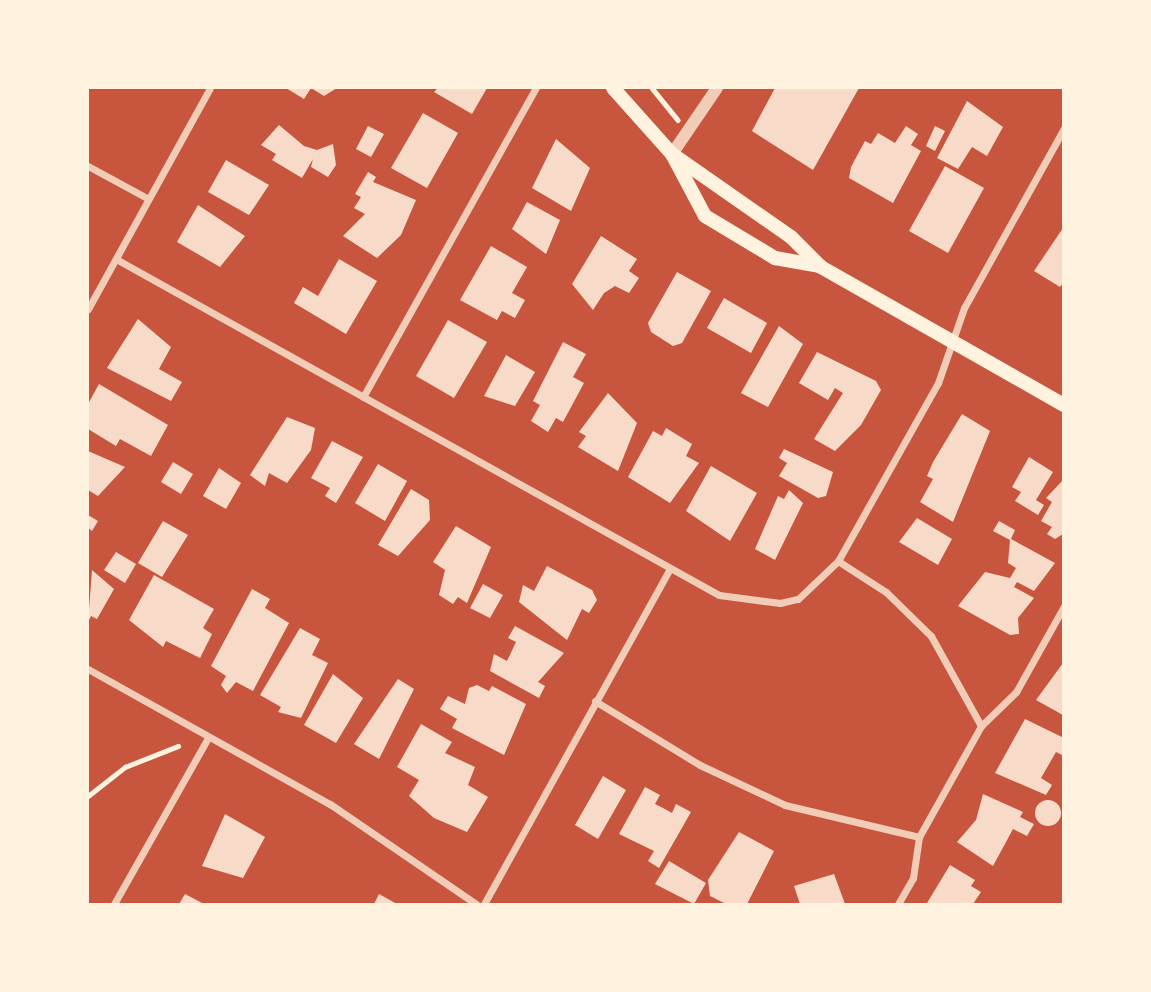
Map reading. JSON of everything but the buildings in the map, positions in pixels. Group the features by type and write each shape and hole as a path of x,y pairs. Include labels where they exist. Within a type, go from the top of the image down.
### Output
{"main road":[{"path":"613,88 672,154 791,237 821,267 1063,405"},
{"path":"672,154 705,216 775,258 821,267"}],"street":[{"path":"88,309 210,88"},
{"path":"363,397 536,88"},
{"path":"672,154 717,88"},
{"path":"116,259 719,595 780,603 798,599 838,561 955,343 967,301 1063,128"},
{"path":"88,166 148,198"},
{"path":"838,561 886,592 931,636 981,726"},
{"path":"484,905 670,569"},
{"path":"898,905 913,878 919,837 981,726 1016,692 1063,606"},
{"path":"88,669 330,804 476,905"},
{"path":"595,701 700,765 785,805 919,837"},
{"path":"114,905 208,738"}],"path":[{"path":"652,88 688,133"},
{"path":"88,796 125,767 178,746"}]}
